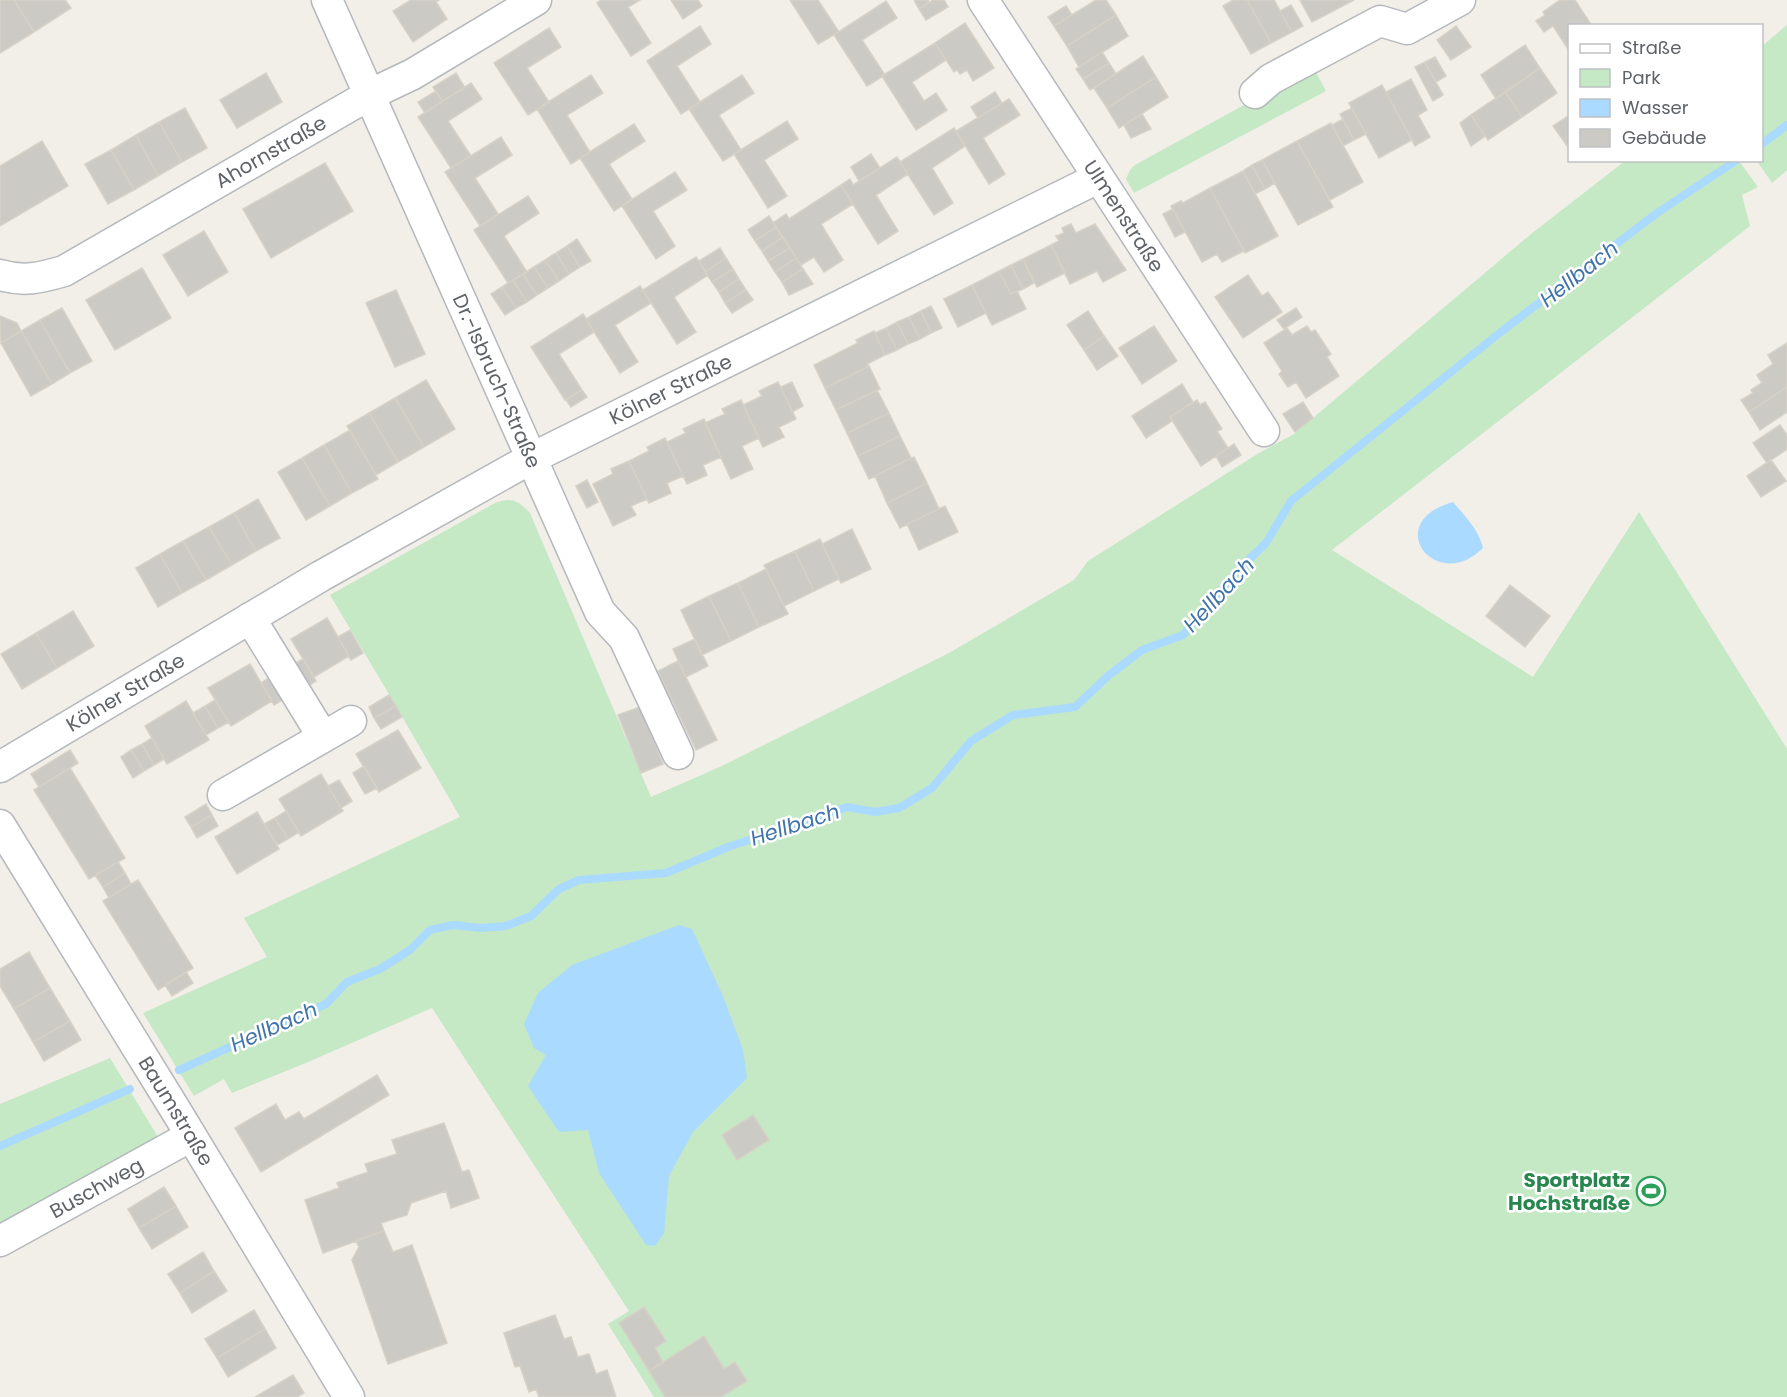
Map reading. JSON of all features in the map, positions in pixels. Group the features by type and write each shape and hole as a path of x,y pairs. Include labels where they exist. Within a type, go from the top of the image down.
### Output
{"street":[{"name":"Dr.-Isbruch-Straße","path":"327,0 600,612 624,638 678,754"},
{"name":"Ahornstraße","path":"0,275 24,280 64,271 369,95 413,74 536,0"},
{"name":"Ulmenstraße","path":"983,0 1264,431"},
{"path":"1255,93 1271,79 1380,21 1407,29 1460,0"},
{"name":"Kölner Straße","path":"0,767 321,576 530,459 1098,178"},
{"path":"250,618 323,737"},
{"path":"223,795 351,721"},
{"name":"Baumstraße","path":"0,825 349,1397"},
{"name":"Buschweg","path":"0,1241 191,1136"}],"green space":[{"path":"1787,25 1787,170 1772,183 1758,162 1763,162 1763,45"},
{"path":"1313,67 1326,91 1134,193 1126,179 1135,165"},
{"path":"1624,162 1740,162 1758,187 1742,195 1750,226 1332,550 1533,677 1639,512 1787,749 1787,1397 654,1397 608,1324 629,1311 432,1008 232,1093 224,1079 194,1096 143,1013 267,957 244,918 460,817 330,595 495,503 510,500 518,503 530,513 651,797 722,766 949,653 1074,580 1088,561 1259,453 1294,434 1531,234"},
{"path":"110,1058 158,1137 0,1224 0,1104"}],"water":[{"path":"1453,502 1475,529 1483,548 1465,560 1448,563 1434,559 1423,550 1418,538 1420,524 1431,512"},
{"path":"679,925 692,929 722,994 743,1050 747,1078 693,1132 669,1176 664,1233 655,1246 646,1245 599,1173 588,1130 559,1132 528,1086 546,1055 534,1048 524,1024 538,993 572,965"}],"building":[{"path":"0,0 14,0 34,32 0,53"},
{"path":"14,0 65,0 71,8 34,32"},
{"path":"411,0 439,0 436,2 447,19 413,42 393,11"},
{"path":"601,0 640,0 628,7 651,43 631,56 597,3"},
{"path":"671,0 698,0 702,6 683,19"},
{"path":"790,0 818,0 839,32 818,44"},
{"path":"914,0 928,0 929,2 919,9"},
{"path":"933,0 944,0 948,7 926,20 919,9"},
{"path":"1096,0 1106,0 1116,15 1067,46 1054,26"},
{"path":"1233,0 1247,0 1271,43 1251,54 1223,6"},
{"path":"1247,0 1274,0 1292,32 1271,43"},
{"path":"1300,0 1354,0 1312,22"},
{"path":"1560,0 1575,0 1591,24 1568,24 1568,49 1553,26 1544,32 1536,21 1545,15 1543,12"},
{"path":"886,1 897,18 862,40 885,75 867,86 834,35"},
{"path":"1291,5 1303,26 1292,32 1280,11"},
{"path":"1066,6 1072,15 1054,26 1048,17"},
{"path":"1116,15 1128,36 1079,67 1067,46"},
{"path":"965,23 994,68 973,81 967,70 960,74 957,70 954,72 935,43"},
{"path":"700,26 711,44 677,66 700,102 681,114 647,61"},
{"path":"1456,26 1471,47 1451,60 1437,40"},
{"path":"549,28 561,47 527,68 549,102 528,115 494,63"},
{"path":"935,43 946,60 912,82 924,101 936,93 947,110 916,130 882,76"},
{"path":"1525,45 1540,68 1496,99 1481,75"},
{"path":"1102,52 1109,63 1083,79 1076,69"},
{"path":"1143,56 1156,77 1107,108 1094,88"},
{"path":"1435,57 1446,76 1436,82 1425,62"},
{"path":"1425,62 1443,95 1433,101 1415,67"},
{"path":"1109,63 1116,74 1090,90 1083,79"},
{"path":"1540,68 1557,93 1522,117 1505,92"},
{"path":"266,73 282,102 237,128 220,100"},
{"path":"456,73 465,88 442,101 433,87"},
{"path":"591,75 603,93 567,115 590,152 571,164 537,109"},
{"path":"742,75 754,93 719,115 741,150 723,161 689,109"},
{"path":"1156,77 1168,97 1119,128 1107,108"},
{"path":"1411,79 1427,110 1418,115 1430,137 1415,146 1386,92"},
{"path":"471,83 482,99 448,121 471,156 451,168 418,117"},
{"path":"1382,85 1412,140 1379,158 1349,103"},
{"path":"436,91 442,101 425,113 418,102"},
{"path":"995,92 1002,103 978,118 971,107"},
{"path":"1505,92 1522,117 1488,140 1471,115"},
{"path":"1009,99 1020,115 983,138 1005,174 989,184 956,131"},
{"path":"185,108 207,148 182,162 159,122"},
{"path":"1352,108 1366,134 1354,140 1340,114"},
{"path":"1142,114 1151,129 1131,138 1124,125"},
{"path":"1471,115 1485,136 1471,146 1460,123"},
{"path":"1568,116 1568,147 1553,126"},
{"path":"1343,119 1354,140 1343,146 1332,125"},
{"path":"787,121 798,139 764,160 787,196 768,208 734,154"},
{"path":"159,122 182,162 158,176 136,135"},
{"path":"1331,123 1363,182 1330,200 1297,141"},
{"path":"634,124 645,141 609,164 632,199 614,211 580,158"},
{"path":"954,128 965,146 932,168 953,203 934,215 900,162"},
{"path":"136,135 158,176 134,190 111,150"},
{"path":"501,137 512,155 475,178 498,214 480,226 445,172"},
{"path":"42,141 68,186 0,226 0,166"},
{"path":"1297,141 1333,207 1298,225 1262,160"},
{"path":"111,150 134,190 108,204 85,164"},
{"path":"871,154 880,168 859,181 851,167"},
{"path":"897,157 908,174 876,195 898,231 878,244 841,185 850,179 853,185"},
{"path":"1262,160 1275,183 1265,189 1252,165"},
{"path":"325,163 353,211 271,258 243,209"},
{"path":"1252,165 1265,189 1255,194 1243,171"},
{"path":"1243,171 1278,236 1245,253 1210,188"},
{"path":"675,172 687,190 653,211 675,246 656,259 622,206"},
{"path":"841,185 853,204 821,224 843,260 824,272 814,257 801,265 773,223 786,214 789,219"},
{"path":"1210,188 1244,251 1222,262 1217,254 1202,262 1171,206 1181,201 1183,203"},
{"path":"528,196 539,213 504,236 527,272 508,283 474,230"},
{"path":"1173,209 1185,232 1175,237 1163,214"},
{"path":"769,216 776,227 755,241 748,230"},
{"path":"1071,224 1076,233 1095,224 1126,270 1103,282 1097,271 1070,284 1051,245 1059,241 1056,236 1064,233 1062,228"},
{"path":"776,227 783,237 762,251 755,241"},
{"path":"204,231 228,272 188,296 163,255"},
{"path":"783,237 790,248 768,261 762,251"},
{"path":"577,239 591,261 580,267 567,246"},
{"path":"1051,245 1065,273 1037,287 1023,259"},
{"path":"567,246 580,267 569,274 556,253"},
{"path":"720,248 726,258 705,272 699,261"},
{"path":"790,248 796,258 775,272 768,261"},
{"path":"556,253 569,274 559,281 545,260"},
{"path":"696,257 708,275 674,297 696,332 677,344 643,290"},
{"path":"726,258 733,269 712,282 705,272"},
{"path":"796,258 803,269 782,282 775,272"},
{"path":"1023,259 1034,283 1023,289 1011,265"},
{"path":"545,260 559,281 548,288 534,267"},
{"path":"1011,265 1023,289 1011,294 999,271"},
{"path":"534,267 548,288 537,295 523,274"},
{"path":"142,268 171,318 115,350 86,300"},
{"path":"733,269 739,279 719,292 712,282"},
{"path":"803,269 813,284 789,295 782,282"},
{"path":"999,271 1011,294 1017,291 1026,309 992,325 972,285"},
{"path":"523,274 537,295 527,302 513,280"},
{"path":"1248,275 1262,296 1268,292 1282,312 1243,338 1215,297"},
{"path":"739,279 746,290 725,303 719,292"},
{"path":"513,280 527,302 516,308 502,287"},
{"path":"972,285 986,313 958,327 944,299"},
{"path":"640,286 651,303 615,325 638,362 620,373 586,319"},
{"path":"502,287 516,308 505,315 491,294"},
{"path":"396,290 425,354 395,367 366,303"},
{"path":"746,290 753,300 732,313 725,303"},
{"path":"931,306 942,328 931,333 921,311"},
{"path":"62,308 92,361 70,373 40,320"},
{"path":"1296,308 1302,317 1284,329 1277,320"},
{"path":"921,311 931,333 920,339 909,317"},
{"path":"1088,311 1104,336 1084,350 1067,325"},
{"path":"583,314 594,332 559,354 582,390 565,400 531,347"},
{"path":"0,316 17,323 21,331 1,343"},
{"path":"909,317 920,339 908,344 897,322"},
{"path":"40,320 70,373 52,384 21,331"},
{"path":"897,322 908,344 897,350 886,328"},
{"path":"1154,326 1177,361 1142,384 1119,348"},
{"path":"1307,326 1311,332 1315,330 1331,354 1327,357 1339,376 1306,398 1296,382 1288,387 1279,374 1282,371 1264,343 1287,328 1292,335"},
{"path":"886,328 897,350 885,355 875,333"},
{"path":"21,331 52,384 31,396 1,343"},
{"path":"874,331 885,355 867,364 869,366 825,388 814,365 858,343 856,340"},
{"path":"1104,336 1118,356 1097,370 1084,350"},
{"path":"1787,343 1787,387 1749,412 1741,400 1753,393 1751,390 1762,383 1757,375 1773,364 1768,355"},
{"path":"869,366 880,389 836,410 825,388"},
{"path":"426,380 455,429 424,447 395,398"},
{"path":"778,382 796,419 779,427 784,437 763,447 743,405 762,396 759,391"},
{"path":"792,382 803,406 792,412 781,387"},
{"path":"1182,384 1193,402 1170,417 1172,421 1146,438 1132,416"},
{"path":"1787,387 1787,412 1760,430 1749,412"},
{"path":"582,390 587,397 571,407 566,400"},
{"path":"877,390 889,413 847,433 836,410"},
{"path":"395,398 424,447 398,462 369,413"},
{"path":"741,400 759,438 742,446 753,469 731,479 705,423 725,414 722,409"},
{"path":"1197,400 1200,405 1205,402 1222,429 1217,431 1228,448 1201,466 1170,417"},
{"path":"1303,402 1313,418 1295,432 1283,414"},
{"path":"369,413 398,462 376,475 347,426"},
{"path":"889,413 900,436 858,456 847,433"},
{"path":"704,419 721,457 703,465 707,475 687,484 667,442 686,433 683,429"},
{"path":"1780,425 1787,435 1787,449 1767,463 1753,443"},
{"path":"350,430 378,479 352,493 324,445"},
{"path":"900,436 911,458 869,479 858,456"},
{"path":"665,438 683,476 667,483 671,493 649,503 629,461 649,451 647,447"},
{"path":"1234,444 1241,455 1222,467 1216,456"},
{"path":"324,445 352,493 330,506 302,458"},
{"path":"914,457 927,483 887,503 875,476"},
{"path":"302,458 330,506 306,520 278,472"},
{"path":"1771,460 1786,481 1761,497 1747,476"},
{"path":"629,461 647,499 631,506 636,515 613,526 593,484 613,474 611,469"},
{"path":"587,480 598,502 587,508 576,486"},
{"path":"927,483 939,509 900,528 887,503"},
{"path":"258,499 280,538 256,551 234,513"},
{"path":"945,506 958,532 919,550 907,524"},
{"path":"234,513 256,551 232,565 209,527"},
{"path":"209,527 232,565 206,580 183,541"},
{"path":"852,529 871,569 841,583 822,544"},
{"path":"820,539 839,579 814,591 795,551"},
{"path":"183,541 206,580 182,593 160,554"},
{"path":"795,551 814,591 784,606 764,565"},
{"path":"160,554 182,593 158,607 136,568"},
{"path":"766,569 788,614 759,627 738,583"},
{"path":"738,583 759,627 731,641 709,596"},
{"path":"1510,585 1550,616 1525,647 1486,616"},
{"path":"709,596 731,641 702,655 681,610"},
{"path":"73,611 94,646 57,668 36,633"},
{"path":"327,618 349,656 314,677 291,639"},
{"path":"350,630 363,653 351,660 338,637"},
{"path":"36,633 57,668 22,689 1,654"},
{"path":"695,639 708,666 686,677 673,649"},
{"path":"303,659 316,681 305,688 292,665"},
{"path":"678,661 717,740 696,750 658,671"},
{"path":"250,664 272,701 231,726 208,688"},
{"path":"272,676 286,698 274,705 261,683"},
{"path":"389,695 396,706 374,718 369,707"},
{"path":"215,700 229,722 218,728 205,706"},
{"path":"186,701 209,740 167,764 145,726"},
{"path":"205,706 218,728 206,735 193,713"},
{"path":"396,706 402,717 381,729 374,718"},
{"path":"640,707 663,764 641,773 618,715"},
{"path":"398,730 421,768 379,792 356,754"},
{"path":"152,738 164,759 154,765 142,744"},
{"path":"142,744 154,765 144,771 131,750"},
{"path":"70,750 78,763 39,787 31,774"},
{"path":"131,750 144,771 133,778 121,757"},
{"path":"364,766 377,788 365,794 353,773"},
{"path":"70,768 125,858 89,879 34,790"},
{"path":"321,774 343,811 301,836 279,799"},
{"path":"339,780 352,801 341,808 328,786"},
{"path":"206,804 212,815 191,827 185,817"},
{"path":"286,811 299,832 288,839 275,818"},
{"path":"257,812 279,849 237,874 215,837"},
{"path":"212,815 218,826 197,838 191,827"},
{"path":"275,818 288,839 277,845 264,824"},
{"path":"118,862 125,873 103,887 95,875"},
{"path":"125,873 131,884 109,898 103,887"},
{"path":"138,880 193,968 158,990 103,901"},
{"path":"29,952 50,988 14,1009 0,986 0,969"},
{"path":"186,972 193,983 172,996 165,985"},
{"path":"50,988 70,1021 33,1042 14,1009"},
{"path":"70,1021 81,1040 44,1061 33,1042"},
{"path":"377,1075 389,1095 261,1172 235,1128 276,1104 285,1120 299,1112 304,1119"},
{"path":"753,1115 769,1140 737,1160 722,1135"},
{"path":"444,1123 462,1172 469,1170 479,1198 451,1208 446,1191 411,1203 407,1215 381,1223 384,1231 323,1253 305,1200 339,1188 337,1183 368,1172 365,1164 397,1154 392,1140"},
{"path":"164,1187 176,1206 139,1228 128,1209"},
{"path":"176,1206 188,1227 152,1249 139,1228"},
{"path":"384,1231 393,1252 412,1245 447,1343 388,1364 352,1260 359,1247 356,1241"},
{"path":"203,1252 214,1271 180,1293 168,1274"},
{"path":"214,1271 227,1291 192,1313 180,1293"},
{"path":"644,1307 666,1341 655,1348 663,1362 649,1371 619,1323"},
{"path":"254,1310 265,1329 217,1358 205,1339"},
{"path":"555,1315 564,1339 571,1337 578,1357 589,1354 596,1374 607,1370 616,1397 539,1397 536,1389 529,1392 520,1366 515,1367 504,1333"},
{"path":"265,1329 276,1348 228,1377 217,1358"},
{"path":"704,1336 724,1369 735,1362 747,1381 721,1397 665,1397 649,1371"},
{"path":"293,1375 304,1393 297,1397 255,1397"}],"waterway":[{"name":"Hellbach","path":"1763,143 1787,125"},
{"name":"Hellbach","path":"179,1070 326,1004 347,982 380,969 410,950 430,930 453,925 481,928 506,926 531,916 559,889 579,880 666,873 728,847 847,807 875,812 899,808 932,788 971,741 1013,715 1075,707 1108,676 1142,650 1183,635 1238,570 1266,543 1291,501 1502,331 1657,213 1734,162"},
{"name":"Hellbach","path":"0,1146 130,1089"}],"place":[{"name":"Sportplatz Hochstraße","path":"1651,1191"}]}
